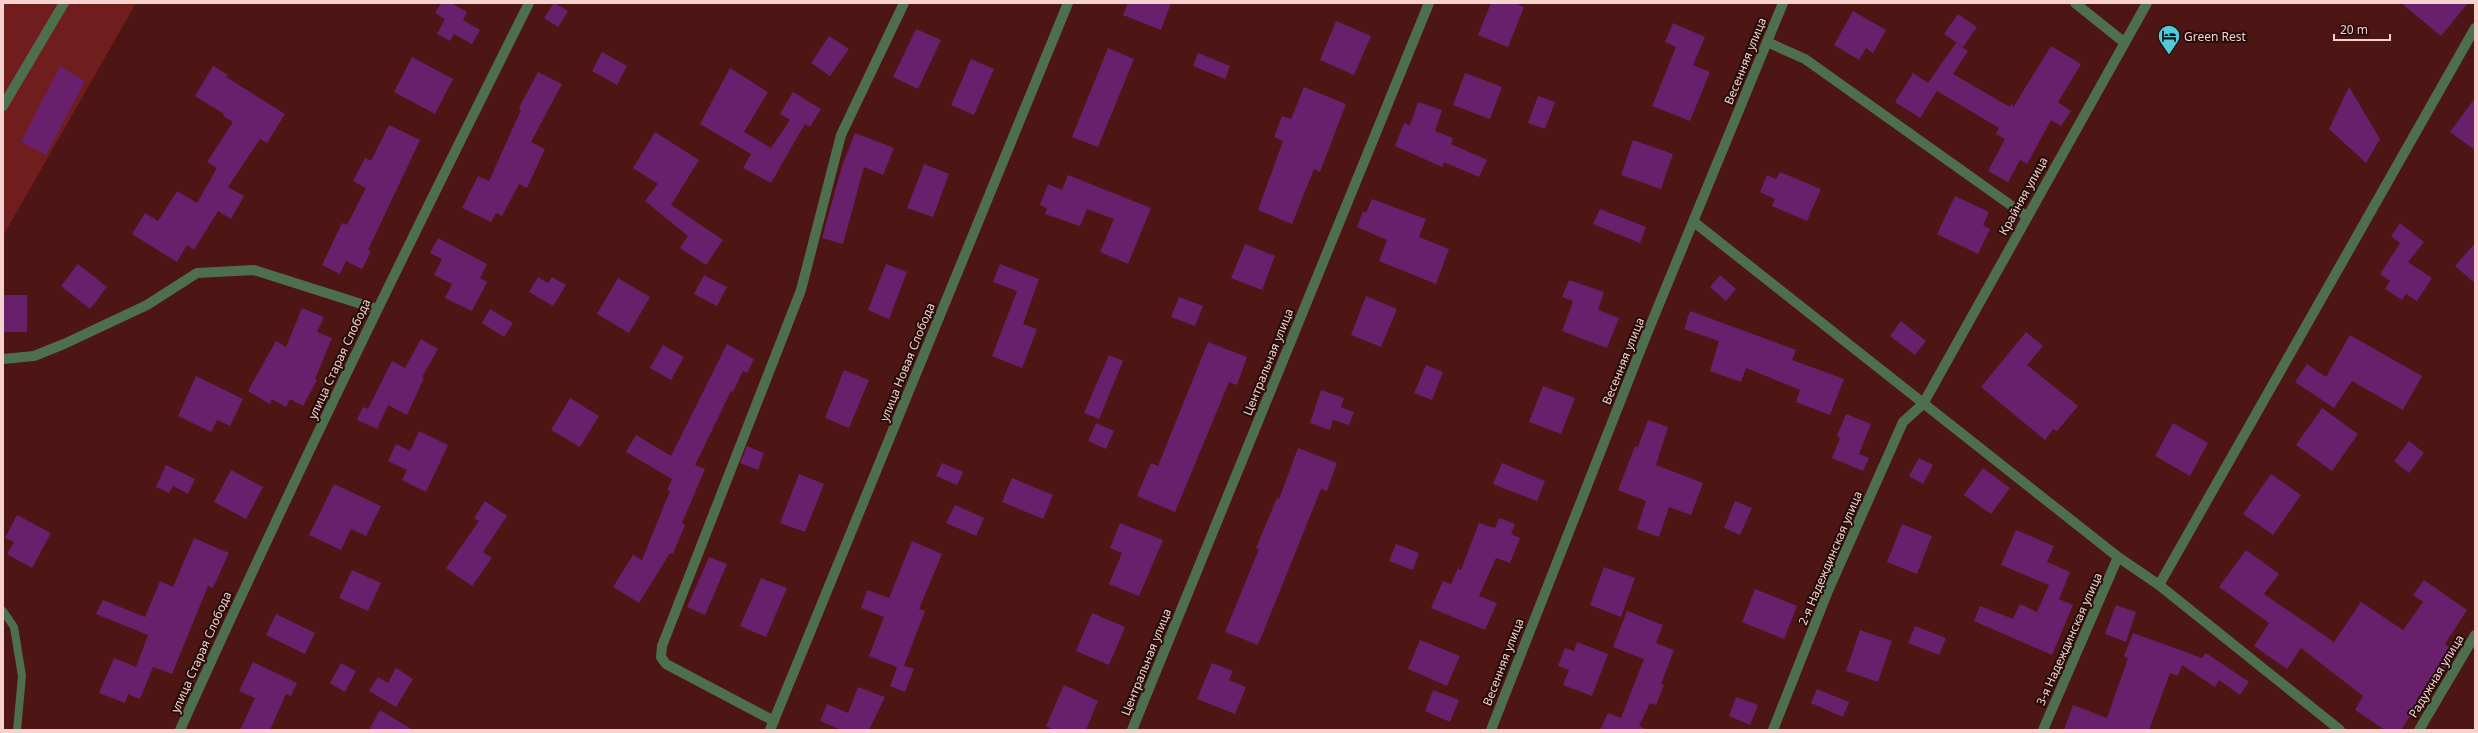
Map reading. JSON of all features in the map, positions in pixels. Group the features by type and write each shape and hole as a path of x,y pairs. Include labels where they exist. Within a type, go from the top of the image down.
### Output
{"street":[{"path":"3,106 64,3"},
{"name":"улица Старая Слобода","path":"180,730 233,612 377,310 529,3"},
{"path":"772,726 666,664 661,657 662,646 801,290 842,135 904,3"},
{"name":"улица Новая Слобода","path":"772,726 1068,3"},
{"name":"Центральная улица","path":"1132,730 1429,3"},
{"name":"Весенняя улица","path":"1491,730 1644,343 1783,3"},
{"path":"2075,3 2125,43"},
{"name":"Крайняя улица","path":"1923,404 2026,216 2147,3"},
{"path":"2159,585 2475,28"},
{"path":"1767,42 1805,59 2026,216"},
{"path":"1694,222 2118,557 2159,585 2328,726 2340,730"},
{"path":"3,359 34,356 64,344 147,305 197,273 254,270 377,310"},
{"name":"2-я Надеждинская улица","path":"1773,730 1828,591 1903,422 1923,404"},
{"name":"3-я Надеждинская улица","path":"2043,730 2118,557"},
{"name":"Радужная улица","path":"2419,730 2475,635"}],"lane":[{"path":"3,611 14,626 22,676 17,730"}],"shaded area":[{"path":"3,3 136,3 3,236"}],"building":[{"path":"441,3 451,3 467,12 463,20 480,30 472,44 454,34 450,41 437,34 445,19 435,13"},
{"path":"554,3 568,11 558,27 544,18"},
{"path":"1128,3 1171,3 1161,30 1123,15"},
{"path":"1491,3 1513,3 1524,7 1508,47 1478,35"},
{"path":"2401,3 2468,3 2441,36"},
{"path":"1853,11 1886,30 1873,53 1866,48 1859,60 1834,45"},
{"path":"1958,14 1977,27 1963,47 1944,34"},
{"path":"1336,21 1371,36 1354,75 1320,60"},
{"path":"1673,23 1705,37 1693,65 1710,72 1690,121 1652,106 1676,47 1665,42"},
{"path":"916,29 941,40 918,89 893,77"},
{"path":"829,36 849,49 830,76 811,63"},
{"path":"1956,43 1968,51 1953,74 2010,107 2011,104 2014,106 2051,46 2081,64 2058,102 2071,111 2061,126 2051,120 2027,164 2020,160 2008,182 1988,171 2005,139 1996,134 1999,128 1937,91 1920,118 1895,102 1913,73 1928,83"},
{"path":"1108,48 1134,59 1098,147 1072,137"},
{"path":"602,52 627,66 617,85 592,71"},
{"path":"1198,53 1230,66 1225,79 1193,66"},
{"path":"412,57 453,79 435,114 394,92"},
{"path":"971,59 994,69 974,115 951,105"},
{"path":"60,66 85,81 46,155 21,142"},
{"path":"213,66 228,75 226,77 285,114 267,143 260,139 228,187 244,196 231,219 218,211 194,250 187,245 177,262 132,234 145,213 158,221 177,191 197,203 217,168 207,162 233,122 223,116 224,114 195,96"},
{"path":"730,68 768,92 744,132 771,148 790,120 780,114 793,92 821,109 810,127 805,124 771,183 743,168 751,154 700,124"},
{"path":"538,72 562,84 531,142 545,149 527,188 519,184 502,216 496,213 491,222 462,208 478,176 489,181 521,110 519,108"},
{"path":"1465,73 1502,87 1490,119 1453,105"},
{"path":"1304,87 1346,104 1320,172 1314,169 1292,224 1258,210 1283,141 1274,137 1282,116 1291,119"},
{"path":"2349,87 2380,139 2366,163 2329,129"},
{"path":"1538,96 1555,102 1545,129 1528,123"},
{"path":"2475,98 2475,150 2450,132"},
{"path":"1418,102 1442,110 1435,131 1453,138 1451,144 1487,160 1479,177 1444,162 1442,167 1395,146 1404,123 1410,125"},
{"path":"389,125 420,140 368,250 371,251 362,269 346,261 340,274 322,265 342,223 347,225 366,188 353,181 365,158 371,161"},
{"path":"655,132 699,160 671,205 723,240 706,265 680,248 688,236 645,201 658,184 633,168"},
{"path":"855,133 894,148 883,175 864,167 843,244 822,238 842,166"},
{"path":"1633,140 1673,154 1661,189 1621,175"},
{"path":"924,164 949,174 933,217 907,208"},
{"path":"1780,172 1821,189 1807,221 1772,206 1775,199 1760,192 1767,175 1776,179"},
{"path":"1068,175 1151,208 1128,264 1100,252 1114,219 1087,209 1080,226 1045,214 1047,208 1040,205 1048,184 1062,190"},
{"path":"1955,196 1989,212 1983,225 1990,229 1978,254 1937,234"},
{"path":"1372,199 1426,219 1419,237 1449,249 1436,284 1379,261 1387,240 1357,227 1363,211 1366,213"},
{"path":"1600,209 1646,227 1640,243 1593,224"},
{"path":"2400,223 2424,242 2408,262 2432,278 2417,301 2406,294 2402,300 2385,289 2390,281 2380,274 2400,243 2391,236"},
{"path":"438,238 487,264 480,278 487,282 472,311 445,298 452,284 434,275 442,259 430,253"},
{"path":"2475,243 2475,283 2455,266"},
{"path":"1245,244 1275,256 1262,290 1231,278"},
{"path":"78,264 107,287 90,309 61,286"},
{"path":"886,264 907,272 889,319 868,310"},
{"path":"1000,264 1039,279 1023,324 1037,329 1022,368 992,356 1017,291 993,282"},
{"path":"704,275 727,287 717,306 694,294"},
{"path":"1720,275 1736,289 1726,301 1710,287"},
{"path":"538,277 548,283 552,277 566,285 553,306 529,292"},
{"path":"618,278 650,297 629,333 597,314"},
{"path":"1569,280 1604,292 1598,310 1619,318 1607,348 1562,331 1573,301 1562,297"},
{"path":"3,295 27,295 27,332 3,332"},
{"path":"1366,296 1397,309 1381,347 1351,335"},
{"path":"1179,297 1203,306 1195,326 1171,317"},
{"path":"302,308 324,317 317,332 332,338 315,379 317,380 303,406 290,399 286,407 272,399 270,404 248,391 276,341 286,347"},
{"path":"490,309 513,323 504,337 482,323"},
{"path":"1690,311 1796,350 1792,360 1844,379 1830,415 1796,402 1800,390 1746,368 1741,382 1710,371 1719,341 1684,329"},
{"path":"1901,321 1926,341 1915,355 1890,336"},
{"path":"2026,332 2043,346 2027,365 2078,406 2057,431 2053,429 2045,440 1981,387"},
{"path":"2350,335 2422,376 2403,410 2352,381 2334,408 2295,382 2307,364 2326,377"},
{"path":"421,339 438,349 422,377 424,378 407,415 388,405 377,429 357,420 363,407 368,409 392,361 405,368"},
{"path":"1208,342 1247,357 1237,385 1229,382 1175,512 1137,496 1151,463 1158,466"},
{"path":"727,344 754,359 747,373 743,371 733,392 731,391 695,465 705,469 682,523 685,525 673,554 670,553 639,603 613,587 633,555 642,560 670,491 667,490 672,479 626,452 636,435 671,456"},
{"path":"663,345 684,357 671,380 650,368"},
{"path":"1109,355 1123,361 1099,419 1084,413"},
{"path":"1426,365 1443,372 1432,400 1414,393"},
{"path":"844,370 869,380 849,428 825,418"},
{"path":"196,376 243,399 230,426 217,420 211,432 178,416"},
{"path":"1543,386 1575,398 1561,434 1529,422"},
{"path":"1321,390 1344,398 1341,407 1354,412 1349,425 1333,420 1330,430 1310,423"},
{"path":"570,398 599,416 580,447 551,430"},
{"path":"2322,408 2358,434 2332,471 2296,445"},
{"path":"1846,414 1871,424 1859,454 1869,458 1863,471 1832,458 1840,438 1837,436"},
{"path":"1648,420 1668,427 1656,465 1703,483 1691,515 1669,507 1659,537 1637,529 1646,501 1618,490 1635,446 1638,447"},
{"path":"1096,423 1114,431 1106,449 1088,441"},
{"path":"2173,423 2208,443 2190,476 2155,456"},
{"path":"419,431 448,445 426,492 402,480 407,470 388,461 396,444 410,451"},
{"path":"2409,441 2424,453 2409,473 2394,461"},
{"path":"747,446 764,453 758,470 740,463"},
{"path":"1298,448 1337,463 1327,491 1321,489 1258,645 1225,632 1259,549 1256,548 1277,498 1279,499"},
{"path":"1919,458 1933,465 1923,484 1909,476"},
{"path":"942,463 963,472 957,485 936,476"},
{"path":"1502,463 1545,481 1537,501 1493,484"},
{"path":"166,465 195,479 188,494 173,486 169,493 156,487"},
{"path":"1983,468 2010,488 1991,514 1964,495"},
{"path":"231,470 263,487 246,519 214,502"},
{"path":"799,474 824,484 805,532 780,523"},
{"path":"2271,474 2301,495 2273,535 2243,514"},
{"path":"1012,478 1053,495 1043,519 1002,502"},
{"path":"334,484 381,506 366,536 351,529 341,550 309,535"},
{"path":"485,501 507,516 483,552 492,558 472,586 446,568 479,521 474,518"},
{"path":"1735,501 1752,508 1740,535 1724,528"},
{"path":"955,505 984,518 976,536 946,523"},
{"path":"17,515 51,533 32,568 7,554 14,542 5,538"},
{"path":"1499,518 1515,524 1511,534 1520,538 1510,563 1496,558 1479,596 1497,603 1485,630 1431,608 1443,581 1451,584 1458,568 1461,570 1479,523 1495,528"},
{"path":"1120,523 1163,540 1139,596 1109,584 1122,553 1110,548"},
{"path":"1902,524 1932,536 1917,574 1887,562"},
{"path":"2016,530 2054,546 2047,562 2070,572 2059,599 2073,605 2052,655 1974,621 1980,606 2013,619 2020,604 2037,612 2049,585 2001,565"},
{"path":"194,538 229,553 213,588 208,586 172,674 153,667 140,699 128,694 125,703 99,693 114,658 136,667 148,635 96,614 103,600 145,617 160,581 173,587"},
{"path":"912,541 942,554 919,609 925,611 904,666 914,669 905,692 890,686 897,667 869,656 884,617 861,608 867,590 889,598"},
{"path":"1396,544 1419,553 1413,570 1389,561"},
{"path":"2246,550 2279,574 2264,594 2334,642 2361,602 2403,630 2423,602 2413,595 2424,580 2467,610 2445,644 2456,651 2435,682 2433,681 2401,730 2385,730 2355,710 2363,696 2301,648 2287,669 2254,646 2269,623 2219,587"},
{"path":"709,557 727,564 705,615 687,607"},
{"path":"1604,567 1635,578 1621,617 1590,605"},
{"path":"352,570 381,583 368,611 339,598"},
{"path":"761,578 787,588 766,637 740,626"},
{"path":"1755,589 1797,606 1784,639 1742,622"},
{"path":"2116,605 2136,612 2126,642 2105,634"},
{"path":"1627,611 1663,625 1656,643 1674,650 1661,684 1664,685 1656,705 1650,703 1639,726 1648,730 1600,730 1608,713 1621,718 1644,659 1613,647"},
{"path":"1092,613 1125,627 1109,665 1076,651"},
{"path":"276,614 315,633 305,654 266,635"},
{"path":"1915,626 1946,638 1939,655 1908,643"},
{"path":"1860,630 1892,641 1878,682 1846,671"},
{"path":"2133,633 2202,658 2206,653 2249,682 2240,695 2219,680 2215,687 2182,665 2178,676 2170,673 2149,730 2064,730 2073,705 2107,718 2128,658 2124,656"},
{"path":"1420,640 1460,656 1447,686 1408,669"},
{"path":"1577,642 1608,654 1592,696 1563,685 1569,670 1558,666 1565,648 1574,651"},
{"path":"253,662 297,683 291,696 286,694 270,730 240,730 255,698 239,691"},
{"path":"341,663 356,671 345,692 330,683"},
{"path":"1212,663 1233,671 1229,680 1246,687 1235,714 1197,699"},
{"path":"396,668 413,679 396,707 369,691 378,677 388,683"},
{"path":"1064,685 1098,701 1086,730 1054,730 1046,726"},
{"path":"858,687 885,697 869,730 841,730 820,721 827,704 848,713"},
{"path":"1817,689 1849,702 1843,717 1811,703"},
{"path":"1433,690 1459,700 1450,722 1425,711"},
{"path":"1736,697 1758,705 1750,725 1729,716"},
{"path":"380,710 413,730 369,730"}],"place":[{"name":"Green Rest","path":"2169,56"}]}
